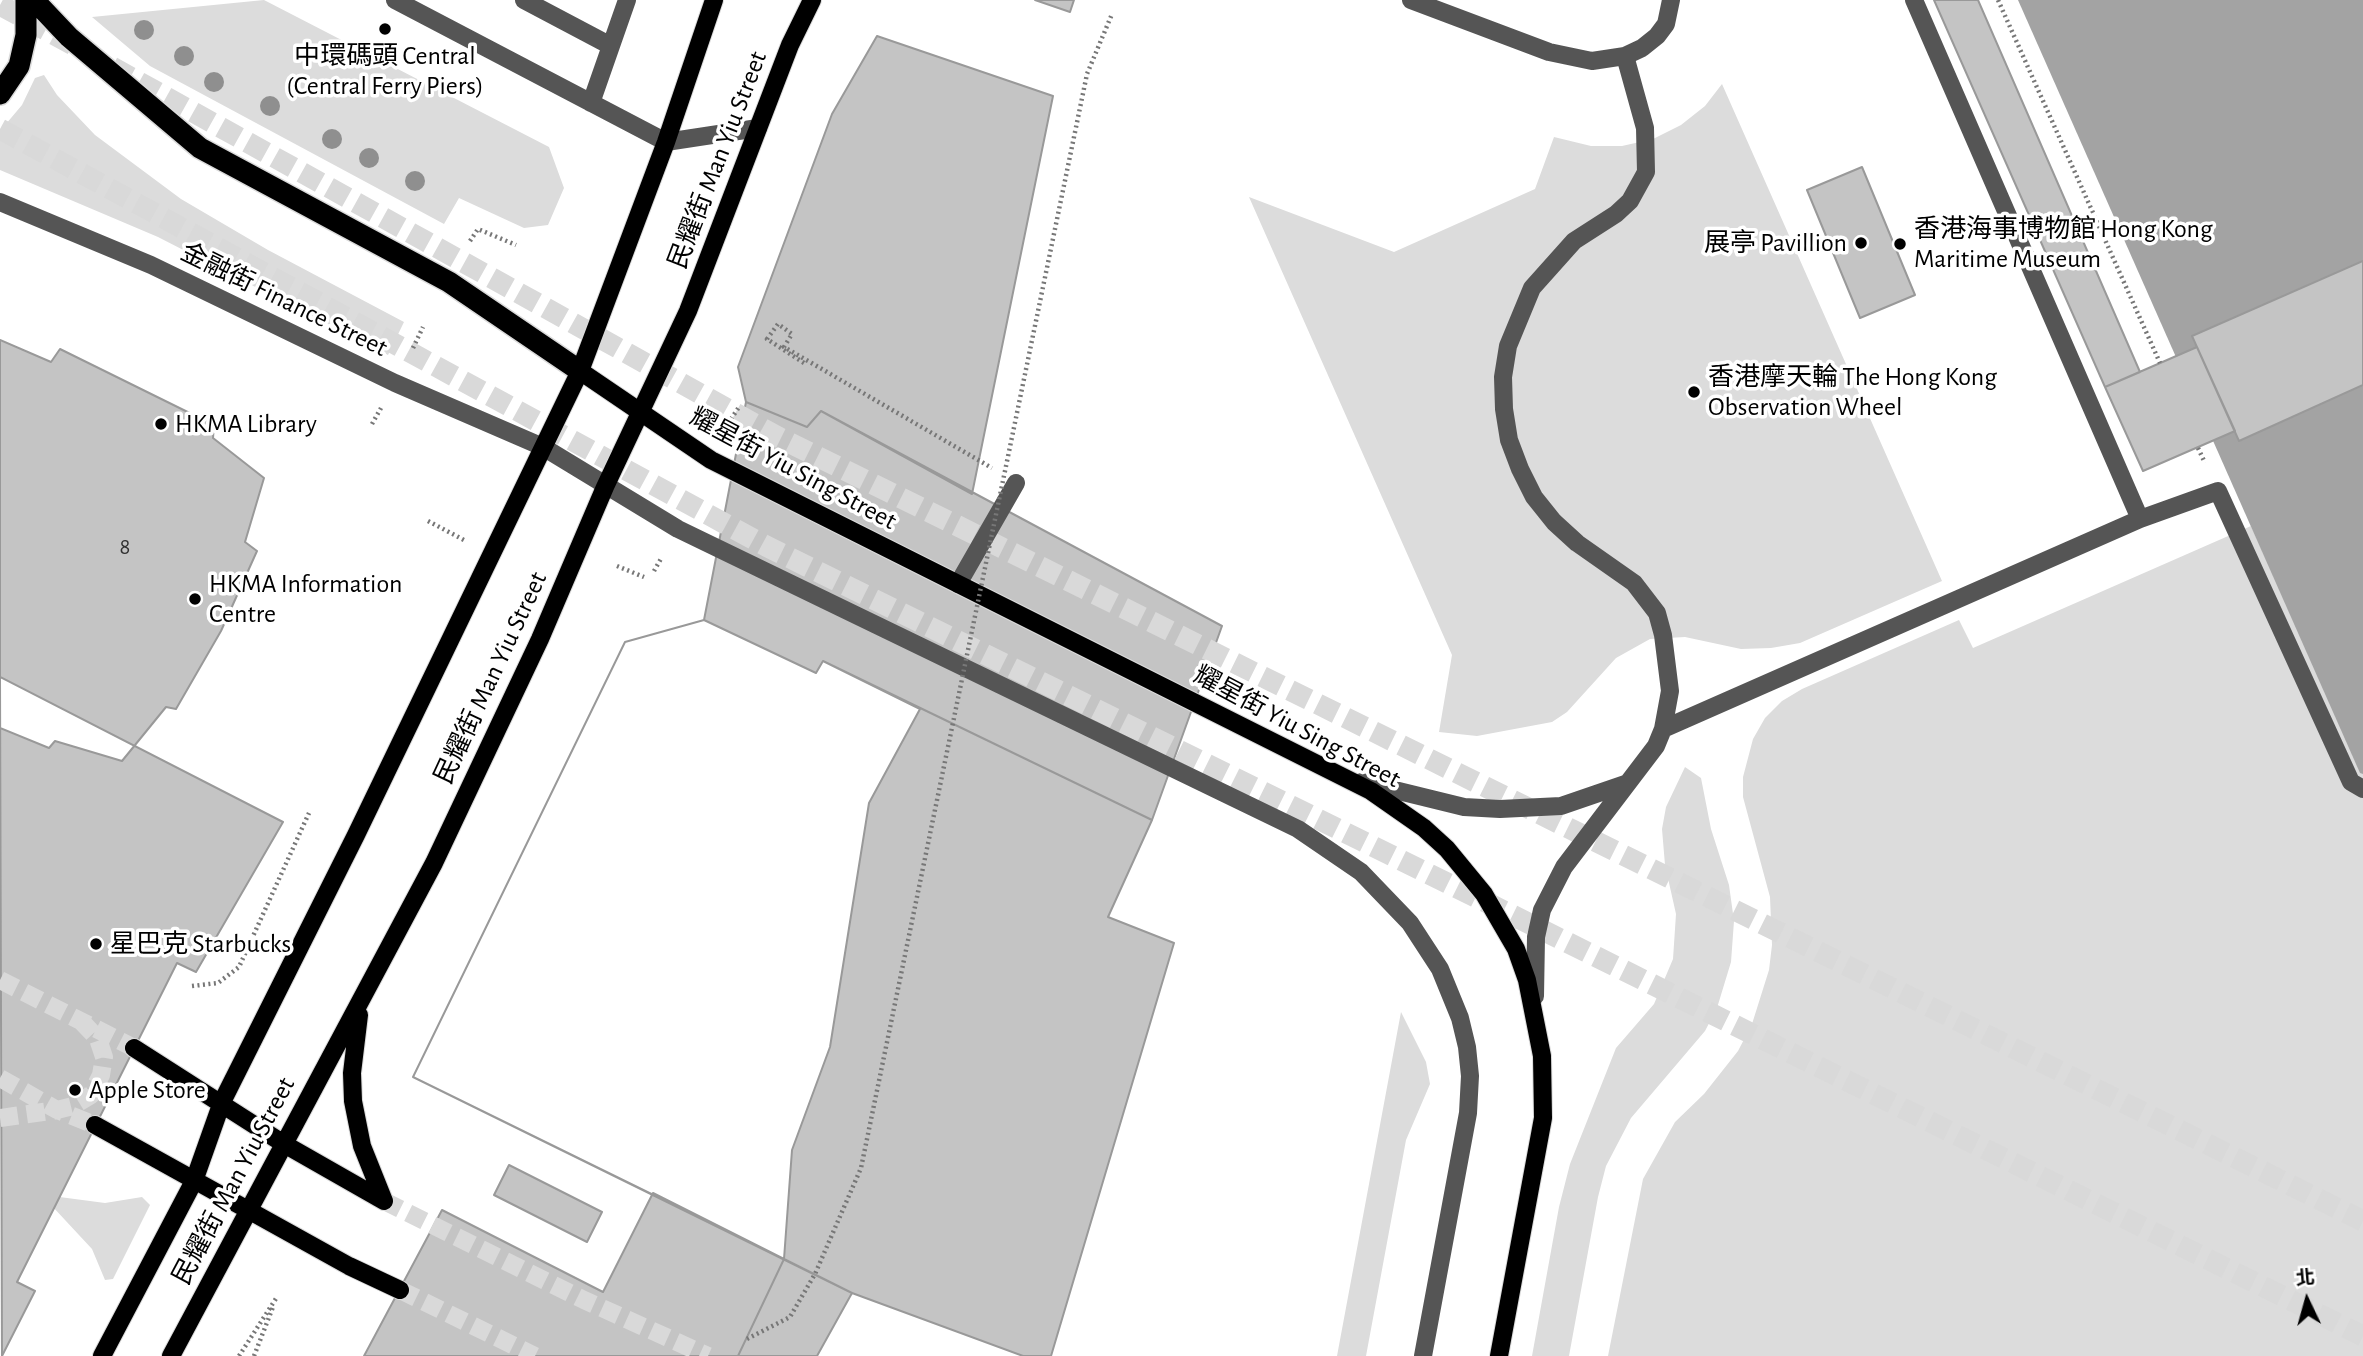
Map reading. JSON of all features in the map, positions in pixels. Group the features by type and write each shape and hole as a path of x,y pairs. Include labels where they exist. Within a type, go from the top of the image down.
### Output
{"highway":[{"path":"0,94 19,66 26,35 26,0"},
{"path":"34,0 69,37 200,148 449,282 580,371"}],"main road":[{"name":"民耀街 Man Yiu Street","path":"102,1356 194,1181 222,1102 356,835 580,371 666,142 714,0"},
{"name":"民耀街 Man Yiu Street","path":"171,1356 247,1209 434,863 540,639 605,487 688,311 790,45 812,0"},
{"name":"耀星街 Yiu Sing Street","path":"580,371 641,415 711,460 1371,791 1424,828 1466,871 1501,920 1516,949 1535,1014 1543,1067 1543,1118 1499,1356"},
{"path":"134,1048 284,1144 384,1201 362,1146 353,1101 354,1044 362,998"},
{"path":"95,1125 349,1266 400,1290"}],"street":[{"path":"395,0 666,142 758,128"},
{"path":"524,0 611,46"},
{"path":"592,103 627,0"},
{"path":"1411,0 1549,52 1592,61 1625,56 1642,48 1657,36 1669,16 1671,0"},
{"path":"1914,0 2140,519"},
{"path":"1535,1014 1536,937 1542,910 1564,867 1656,747 1664,729 1670,691 1663,635 1657,613 1634,583 1577,543 1554,522 1535,496 1513,450 1504,409 1503,377 1508,346 1532,288 1574,241 1616,214 1630,201 1646,172 1645,128 1625,56"},
{"name":"金融街 Finance Street","path":"0,202 151,265 395,383 543,447"},
{"path":"543,447 605,487 696,538 1298,829 1330,848 1388,897 1425,945 1451,994 1467,1046 1470,1076 1468,1113 1423,1356"},
{"path":"958,584 1016,483"},
{"path":"1664,729 2140,519 2218,491 2351,782 2363,789"},
{"path":"1343,776 1402,794 1464,807 1500,809 1561,806 1631,782"}],"path":[{"path":"1998,0 2160,363"},
{"path":"747,1339 790,1317 814,1274 861,1168 1087,74 1112,14"},
{"path":"470,241 478,229 516,244"},
{"path":"804,362 767,339 778,324 792,334 784,347 1016,483"},
{"path":"413,348 423,327"},
{"path":"372,424 382,407"},
{"path":"731,419 739,407"},
{"path":"428,522 464,540"},
{"path":"654,571 666,550"},
{"path":"617,566 644,577"},
{"path":"192,986 218,983 239,967 309,813"},
{"path":"239,1356 277,1297 254,1356"}],"shaded area":[{"path":"264,0 549,147 564,188 548,225 524,228 459,198 444,224 150,66 92,17"},
{"path":"2018,0 2363,0 2363,774 2360,773"},
{"path":"44,75 57,95 95,135 181,199 268,250 404,322 388,355 158,237 0,170 0,131 22,105 35,78"},
{"path":"1722,84 1942,581 1800,643 1741,649 1685,637 1650,639 1616,658 1567,712 1552,722 1477,736 1439,732 1452,655 1249,197 1394,252 1535,189 1554,137 1591,146 1622,146 1653,139 1681,125 1705,106"},
{"path":"2251,526 2363,774 2363,1356 1608,1356 1643,1179 1675,1122 1704,1094 1738,1051 1752,1024 1769,970 1772,945 1770,897 1743,797 1743,777 1753,739 1765,718 1782,701 1802,689 1959,620 1973,648"},
{"path":"1685,767 1701,778 1711,829 1729,885 1734,921 1731,962 1717,1008 1705,1031 1631,1118 1606,1166 1569,1356 1532,1356 1559,1207 1570,1164 1616,1048 1654,1004 1673,959 1676,914 1665,865 1662,829 1666,807"},
{"path":"1401,1012 1426,1062 1430,1084 1406,1140 1366,1356 1337,1356"},
{"path":"52,1196 105,1203 142,1197 150,1205 113,1279 105,1280 92,1249 52,1206"}],"building":[{"path":"1035,0 1074,0 1070,12"},
{"path":"1934,0 1978,0 2140,372 2105,387"},
{"path":"877,36 1053,96 972,494 821,411 807,427 746,402 738,367 832,114"},
{"name":"展亭 Pavillion","path":"1862,167 1915,295 1860,318 1807,190"},
{"path":"2363,261 2363,385 2239,441 2192,336"},
{"path":"0,340 51,362 60,349 214,425 213,438 264,478 245,542 257,551 221,631 176,709 166,707 122,761 55,741 49,748 0,728"},
{"path":"2197,347 2235,431 2143,471 2105,387"},
{"path":"746,402 807,427 821,411 1222,626 1152,820 823,661 816,673 704,620"},
{"path":"704,620 816,673 823,661 1152,820 1108,917 1174,943 1051,1356 1023,1356 852,1293 413,1077 625,642"},
{"path":"704,620 816,673 823,661 920,709 869,803 830,1047 792,1150 784,1259 413,1077 625,642"},
{"path":"0,677 283,822 196,972 177,963 17,1282 35,1291 2,1356"},
{"path":"509,1165 602,1212 587,1242 494,1195"},
{"path":"653,1193 784,1259 738,1356 364,1356 442,1210 603,1292"},
{"path":"784,1259 852,1293 817,1356 738,1356"}],"tunnel":[{"path":"0,5 75,46"},
{"path":"112,67 778,437 2363,1221"},
{"path":"0,129 766,546 2363,1336"},
{"path":"0,980 134,1048"},
{"path":"0,1118 73,1106 91,1095 101,1075 104,1057 98,1039 82,1022"},
{"path":"0,1078 57,1110 95,1125"},
{"path":"384,1201 584,1300 708,1356"},
{"path":"400,1290 535,1356"}],"place":[{"name":"中環碼頭 Central (Central Ferry Piers)","path":"385,29"},
{"name":"展亭 Pavillion","path":"1861,243"},
{"name":"香港海事博物館 Hong Kong Maritime Museum","path":"1900,244"},
{"name":"香港摩天輪 The Hong Kong Observation Wheel","path":"1694,392"},
{"name":"HKMA Library","path":"161,424"},
{"name":"HKMA Information Centre","path":"195,599"},
{"name":"星巴克 Starbucks","path":"96,944"},
{"name":"Apple Store","path":"75,1090"}]}
